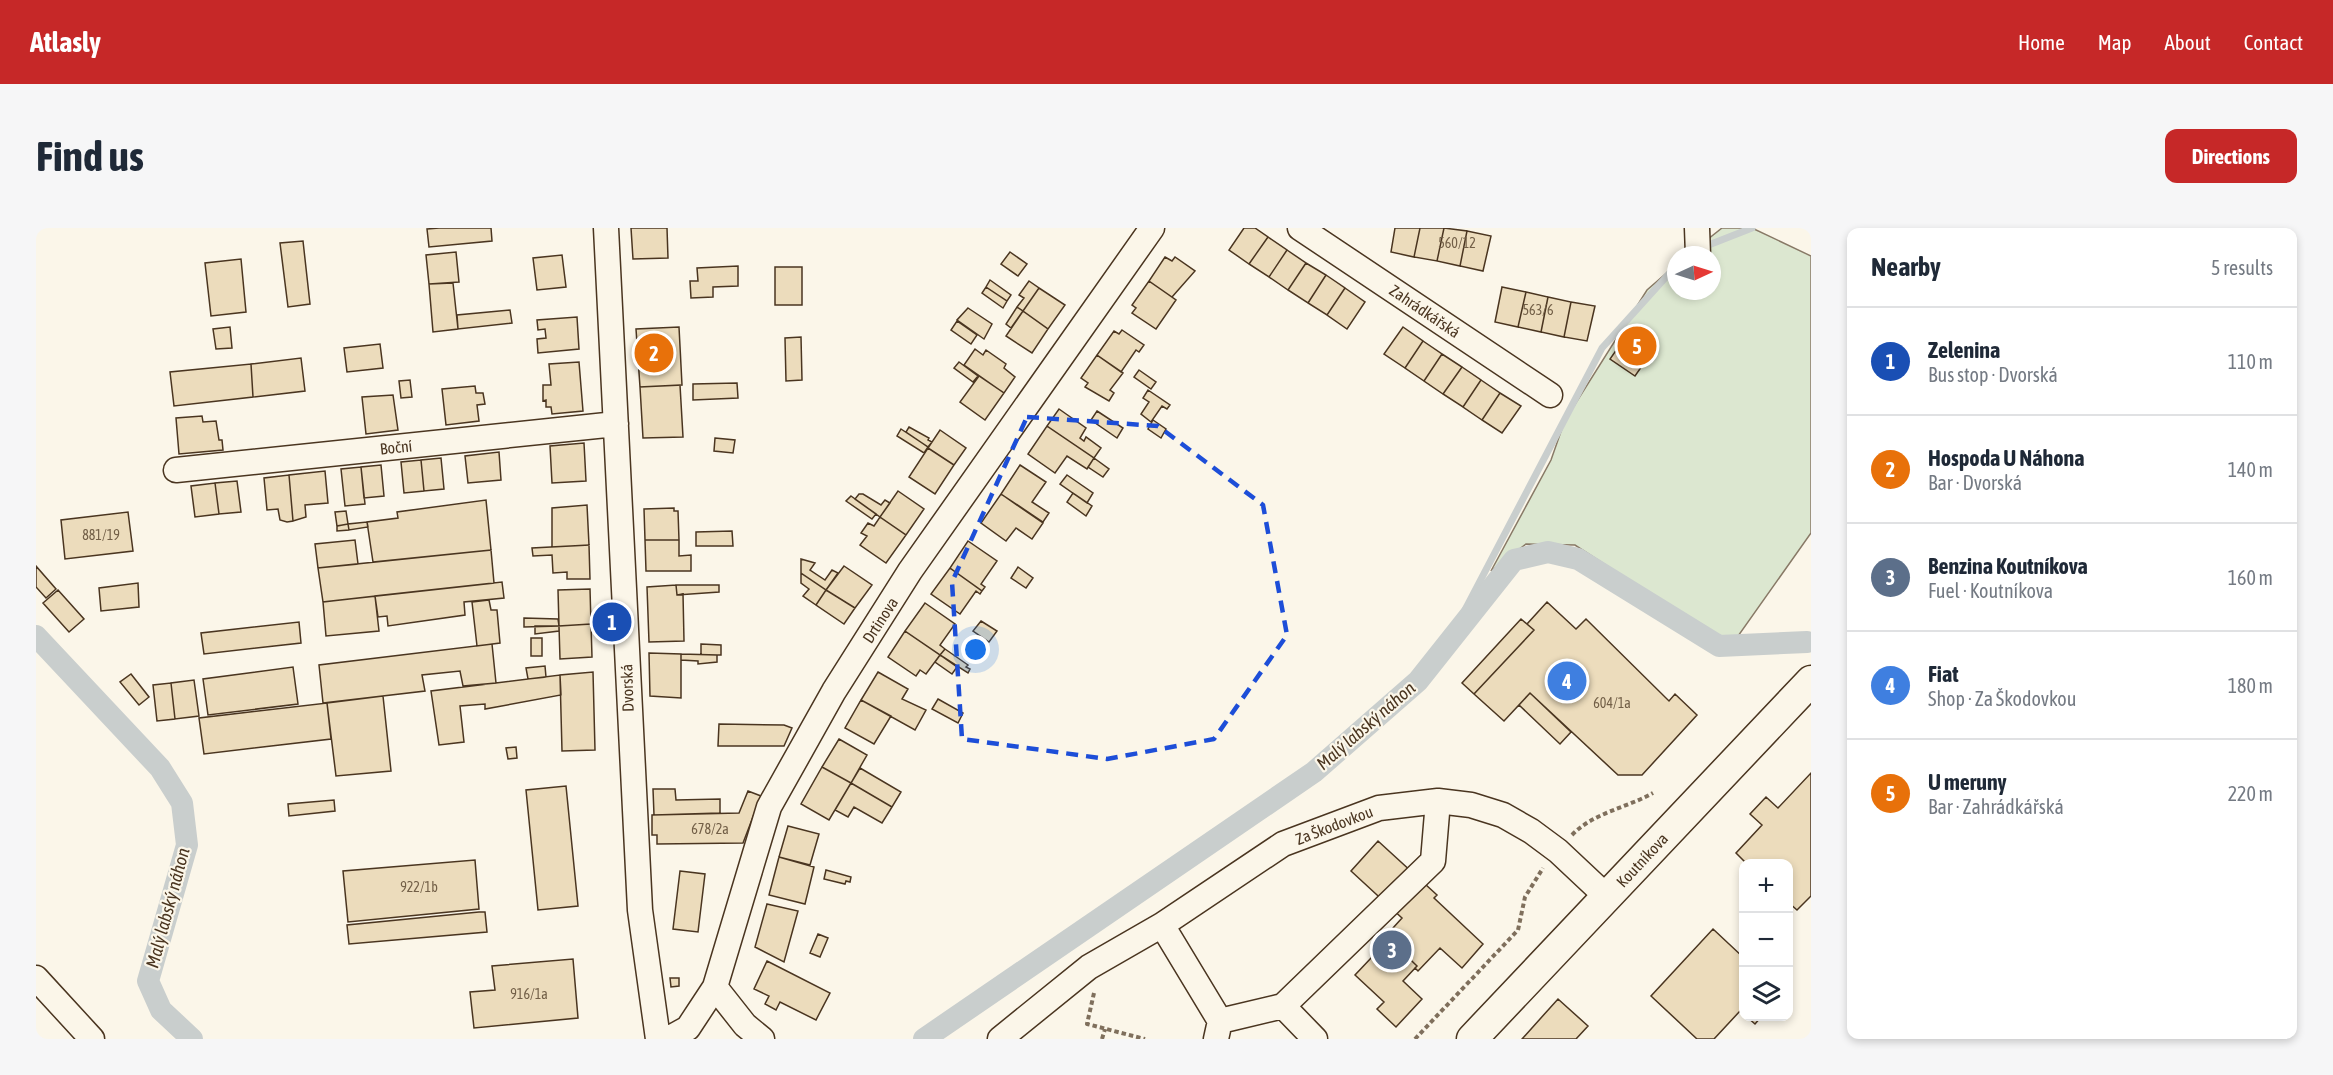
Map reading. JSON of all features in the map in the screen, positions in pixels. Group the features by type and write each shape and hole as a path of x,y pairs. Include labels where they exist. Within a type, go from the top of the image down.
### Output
{"main road":[{"name":"Koutníkova","path":"1472,1039 1811,681"}],"street":[{"name":"Dvorská","path":"606,228 640,910 658,1039"},
{"name":"Drtinova","path":"669,1039 688,1028 715,987 769,807 834,691 910,571 1152,228"},
{"name":"Zahrádkářská","path":"1300,228 1550,395"},
{"path":"1697,228 1698,246"},
{"name":"Boční","path":"176,470 616,424"},
{"path":"1162,926 1218,1030 1283,1006 1433,861 1438,801"},
{"name":"Za Škodovkou","path":"1000,1039 1089,967 1162,926 1284,844 1379,808 1438,801 1472,805 1503,815 1558,851 1607,897"},
{"path":"38,985 93,1039"},
{"path":"715,987 745,1025 762,1039"},
{"path":"1283,1006 1315,1039"}],"path":[{"path":"1415,1039 1518,930 1525,897 1535,876 1558,851 1589,821 1628,807 1653,793"},
{"path":"1095,991 1087,1024 1145,1039"},
{"path":"1102,1039 1105,1029"}],"highlighted area":[{"path":"1027,417 1158,426 1263,505 1287,635 1214,739 1107,759 962,739 952,582"}],"green space":[{"path":"1722,228 1752,228 1811,256 1811,533 1736,639 1711,634 1575,545 1526,544 1491,571 1551,460 1565,420 1647,290 1667,273 1667,300 1721,300 1721,246 1699,246"}],"building":[{"path":"491,228 492,241 429,247 427,229"},
{"path":"631,228 667,228 668,258 633,259"},
{"path":"1244,228 1255,228 1268,237 1249,264 1229,250"},
{"path":"1395,228 1420,228 1414,257 1391,252"},
{"path":"1420,228 1444,228 1437,261 1414,257"},
{"path":"1444,228 1467,231 1460,266 1437,261"},
{"path":"1467,231 1491,236 1483,271 1460,266"},
{"path":"1268,237 1287,250 1269,277 1249,264"},
{"path":"303,241 310,304 288,307 280,243"},
{"path":"1287,250 1306,263 1288,290 1269,277"},
{"path":"456,252 459,282 429,284 426,255"},
{"path":"1010,252 1027,264 1018,276 1001,264"},
{"path":"562,255 566,287 537,290 533,258"},
{"path":"1165,257 1172,261 1175,257 1195,271 1172,297 1149,281"},
{"path":"241,259 246,312 211,316 205,263"},
{"path":"1306,263 1326,275 1308,303 1288,290"},
{"path":"738,266 738,286 713,287 713,297 691,298 690,281 698,281 697,268"},
{"path":"775,267 802,267 802,305 775,305"},
{"path":"1326,275 1345,288 1327,315 1308,303"},
{"path":"990,280 1011,295 1007,301 986,287"},
{"path":"1029,281 1039,288 1023,311 1017,307 1024,298 1019,295"},
{"path":"1149,281 1176,300 1156,329 1132,313 1136,308 1132,305"},
{"path":"453,283 458,329 433,332 429,284"},
{"path":"986,287 1007,301 1003,308 982,293"},
{"path":"1502,287 1526,292 1518,327 1495,322"},
{"path":"1039,288 1065,305 1048,329 1023,311"},
{"path":"1345,288 1365,302 1347,329 1327,315"},
{"path":"1526,292 1548,297 1541,332 1518,327"},
{"path":"1548,297 1571,302 1564,337 1541,332"},
{"path":"1571,302 1595,306 1587,341 1564,337"},
{"path":"1017,307 1023,311 1011,328 1006,324"},
{"path":"968,308 992,324 984,339 957,320"},
{"path":"510,310 512,323 458,329 457,315"},
{"path":"1023,311 1048,329 1032,353 1006,336"},
{"path":"577,317 579,349 538,353 537,339 546,338 545,329 538,330 537,320"},
{"path":"957,321 977,335 971,344 951,330"},
{"path":"230,327 232,348 216,349 213,329"},
{"path":"679,327 682,385 640,387 636,329"},
{"path":"1403,327 1423,341 1405,368 1384,354"},
{"path":"1631,329 1656,346 1635,376 1610,359"},
{"path":"1122,330 1144,345 1139,352 1136,350 1121,372 1097,355 1114,331 1119,334"},
{"path":"801,337 802,380 786,381 785,338"},
{"path":"1423,341 1442,354 1424,381 1405,368"},
{"path":"380,344 383,368 347,372 344,348"},
{"path":"975,349 983,355 986,350 1006,364 1004,368 1015,377 1004,393 964,365"},
{"path":"1442,354 1462,367 1443,394 1424,381"},
{"path":"1097,355 1123,373 1110,390 1114,393 1109,401 1085,387 1088,383 1081,378"},
{"path":"301,358 305,391 253,397 251,364"},
{"path":"579,362 583,411 552,414 551,407 546,407 546,400 543,401 543,385 551,385 549,364"},
{"path":"959,362 978,376 973,382 954,368"},
{"path":"251,364 253,397 174,406 170,372"},
{"path":"1462,367 1481,380 1463,407 1443,394"},
{"path":"1139,370 1156,382 1151,389 1134,377"},
{"path":"979,376 1004,393 985,420 960,402"},
{"path":"410,380 412,397 401,398 399,381"},
{"path":"1481,380 1500,393 1482,420 1463,407"},
{"path":"737,383 738,398 693,400 693,384"},
{"path":"680,385 683,437 643,438 640,387"},
{"path":"475,386 476,393 483,393 485,404 477,405 479,421 446,425 442,389"},
{"path":"1148,390 1170,405 1167,409 1162,406 1151,422 1141,414 1149,402 1143,398"},
{"path":"1500,393 1521,406 1502,433 1482,420"},
{"path":"393,395 398,430 366,434 362,397"},
{"path":"1059,409 1086,428 1080,438 1084,441 1086,437 1101,448 1094,458 1047,426"},
{"path":"1097,411 1123,428 1117,438 1091,420"},
{"path":"202,416 203,422 216,421 223,450 179,454 176,418"},
{"path":"1153,420 1166,429 1161,438 1148,429"},
{"path":"1047,426 1094,458 1087,469 1067,456 1055,473 1028,454"},
{"path":"909,427 929,438 928,440 932,442 928,447 906,432"},
{"path":"901,429 928,447 924,453 897,436"},
{"path":"940,430 966,448 954,465 928,448"},
{"path":"715,438 735,440 733,453 714,451"},
{"path":"584,443 586,481 552,483 550,446"},
{"path":"928,448 954,465 935,494 909,477"},
{"path":"499,452 501,480 468,483 465,456"},
{"path":"441,458 444,489 424,491 421,460"},
{"path":"1094,458 1109,469 1103,477 1088,467"},
{"path":"421,460 424,491 404,493 401,462"},
{"path":"381,465 384,496 364,498 361,467"},
{"path":"1020,465 1046,482 1032,502 1049,513 1043,522 1001,494"},
{"path":"361,467 365,504 345,506 341,469"},
{"path":"325,471 328,503 305,505 306,517 293,521 289,475"},
{"path":"289,475 293,521 287,522 280,520 278,509 267,510 264,478"},
{"path":"1067,475 1093,493 1087,503 1060,484"},
{"path":"237,481 241,512 219,514 215,483"},
{"path":"215,483 219,514 195,517 191,486"},
{"path":"898,491 924,509 906,535 880,517"},
{"path":"1073,493 1092,506 1086,516 1067,502"},
{"path":"859,494 881,505 885,500 890,503 880,517 855,499"},
{"path":"1001,494 1043,523 1032,539 1016,528 1006,541 981,523"},
{"path":"851,496 876,514 872,519 846,501"},
{"path":"486,500 491,550 373,562 367,522 398,518 397,512"},
{"path":"587,505 589,545 552,547 552,508"},
{"path":"674,508 674,511 678,511 679,540 645,540 644,509"},
{"path":"346,511 348,524 337,526 335,512"},
{"path":"128,512 133,551 65,559 61,520"},
{"path":"880,517 906,535 886,563 860,545 867,536 861,533 868,523 874,526"},
{"path":"367,522 368,527 349,530 348,524"},
{"path":"348,524 349,530 337,531 337,526"},
{"path":"732,531 733,546 696,546 696,532"},
{"path":"355,540 358,564 318,568 315,544"},
{"path":"645,540 679,540 679,556 691,555 691,571 646,571"},
{"path":"968,541 997,561 981,584 985,587 982,591 950,568"},
{"path":"589,545 590,579 567,579 567,572 553,573 552,555 533,556 532,548"},
{"path":"491,550 494,583 323,602 318,568"},
{"path":"801,559 815,563 810,570 825,580 832,570 838,573 826,590 801,573"},
{"path":"36,566 56,589 46,598 36,587"},
{"path":"844,566 872,585 855,608 826,590"},
{"path":"1018,567 1033,578 1026,588 1011,578"},
{"path":"950,568 982,591 980,594 976,591 960,614 931,594"},
{"path":"801,573 826,590 816,605 803,596 809,589 801,583"},
{"path":"502,582 504,598 464,602 465,615 388,626 387,616 378,617 375,596"},
{"path":"138,583 139,607 101,611 99,588"},
{"path":"676,585 719,585 719,592 677,595"},
{"path":"676,585 677,595 683,594 684,641 649,642 647,587"},
{"path":"590,589 591,624 559,626 558,590"},
{"path":"58,590 84,619 69,632 43,603"},
{"path":"826,590 855,608 844,624 816,605"},
{"path":"375,596 379,631 326,636 323,602"},
{"path":"489,600 491,610 497,610 500,643 477,646 472,602"},
{"path":"1547,602 1576,629 1586,619 1669,701 1675,694 1697,715 1642,775 1618,775 1530,693 1504,721 1474,694 1534,630 1527,624"},
{"path":"925,603 955,624 940,645 945,649 940,655 905,631"},
{"path":"524,618 558,619 559,626 524,627"},
{"path":"1521,619 1534,630 1474,694 1462,683"},
{"path":"981,621 997,631 989,642 973,631"},
{"path":"299,622 301,643 204,654 201,633"},
{"path":"591,624 592,657 560,659 559,626"},
{"path":"535,626 559,626 559,631 535,634"},
{"path":"905,631 940,655 926,674 920,670 916,676 888,657"},
{"path":"531,638 542,638 542,656 531,656"},
{"path":"492,644 496,683 463,686 460,671 422,675 425,691 323,703 319,665"},
{"path":"701,644 721,645 721,655 701,655"},
{"path":"945,649 968,665 966,667 970,669 968,673 940,655"},
{"path":"649,653 681,654 681,698 650,696"},
{"path":"681,654 717,655 717,662 698,664 698,661 681,660"},
{"path":"940,655 957,667 952,674 935,662"},
{"path":"545,666 546,677 528,679 526,668"},
{"path":"293,667 298,704 208,715 203,679"},
{"path":"593,672 595,750 562,751 560,675"},
{"path":"878,672 908,689 902,699 926,710 915,730 861,700"},
{"path":"131,674 149,697 139,705 120,682"},
{"path":"560,675 561,695 485,709 485,704 460,706 464,742 439,745 431,691"},
{"path":"194,680 199,716 175,719 171,683"},
{"path":"171,683 175,719 157,721 153,685"},
{"path":"1530,693 1571,732 1560,744 1519,705"},
{"path":"383,696 391,771 336,776 327,703"},
{"path":"938,699 963,713 958,723 932,709"},
{"path":"861,700 891,716 874,744 845,728"},
{"path":"327,703 331,739 204,754 199,718"},
{"path":"719,724 784,725 792,728 784,746 718,746"},
{"path":"839,739 867,755 851,783 822,767"},
{"path":"516,747 517,758 508,759 506,748"},
{"path":"822,767 851,783 829,820 801,804"},
{"path":"860,768 901,792 892,807 851,783"},
{"path":"1811,773 1811,896 1797,910 1793,906 1793,859 1742,859 1736,853 1762,825 1750,814 1766,797 1778,808"},
{"path":"851,783 892,807 882,823 854,807 848,817 835,810"},
{"path":"566,786 578,906 538,910 526,790"},
{"path":"653,789 675,789 676,800 720,799 720,813 654,815"},
{"path":"748,791 761,796 743,843 657,844 657,835 652,835 652,815 739,813"},
{"path":"334,800 335,811 289,816 288,804"},
{"path":"788,826 819,834 810,865 779,857"},
{"path":"1378,841 1437,895 1434,898 1483,944 1462,968 1440,948 1418,971 1415,968 1417,966 1389,939 1386,942 1383,939 1402,918 1351,871"},
{"path":"779,857 814,867 805,904 769,895"},
{"path":"475,860 479,909 348,922 343,871"},
{"path":"826,870 851,877 850,882 846,881 845,884 824,879"},
{"path":"680,871 705,874 698,932 673,929"},
{"path":"767,904 798,911 784,962 755,947"},
{"path":"485,912 487,932 349,944 347,925"},
{"path":"1713,929 1739,953 1739,1012 1714,1039 1697,1039 1651,996"},
{"path":"818,934 828,938 820,957 810,953"},
{"path":"1389,939 1417,966 1403,981 1422,999 1396,1027 1377,1009 1384,1002 1355,975"},
{"path":"573,959 578,1018 474,1028 470,992 495,990 492,966"},
{"path":"767,961 830,993 816,1020 780,1002 776,1010 765,1004 769,996 754,989"},
{"path":"670,978 679,978 679,986 671,987"},
{"path":"1558,999 1588,1026 1576,1039 1522,1039"}],"waterway":[{"path":"1706,246 1752,228"},
{"path":"1445,648 1602,348 1667,276"},
{"name":"Malý labský náhon","path":"924,1039 1314,772 1418,681 1514,560 1548,552 1578,559 1719,646 1807,642"},
{"name":"Malý labský náhon","path":"36,636 160,768 182,803 187,845 148,981 161,1010 192,1039"}],"place":[{"name":"U meruny","path":"1637,346"},
{"name":"Hospoda U Náhona","path":"654,353"},
{"name":"Zelenina","path":"612,622"},
{"name":"Fiat","path":"1567,681"},
{"name":"Benzina Koutníkova","path":"1392,950"}]}
